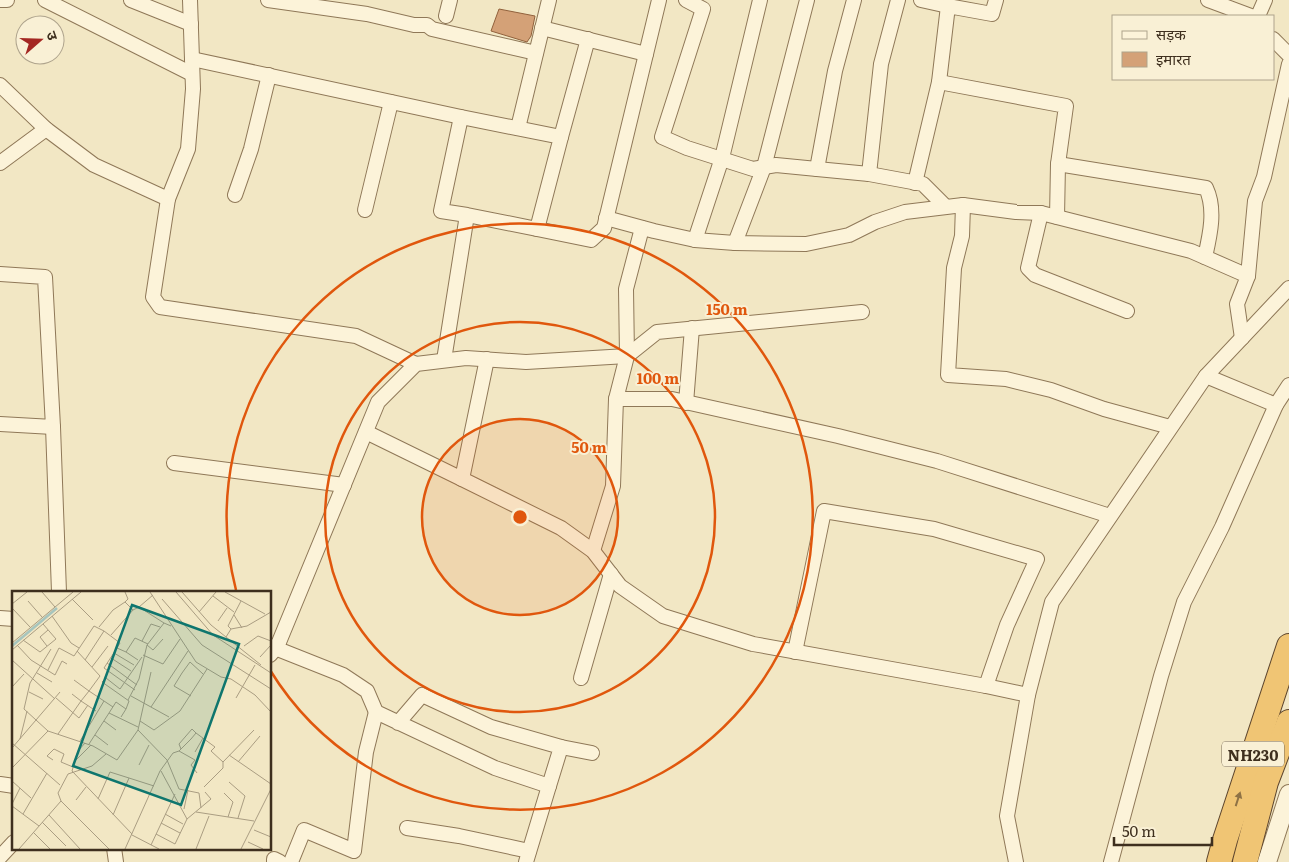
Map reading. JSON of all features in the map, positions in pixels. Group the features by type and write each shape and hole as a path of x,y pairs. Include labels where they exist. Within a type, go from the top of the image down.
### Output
{"highway":[{"name":"NH230","path":"1220,862 1228,830 1289,646"},
{"name":"NH230","path":"1245,862 1266,782 1289,722"}],"street":[{"path":"0,0 7,0"},
{"path":"45,0 192,74"},
{"path":"132,0 191,24"},
{"path":"190,0 193,89 188,148 168,199 152,297 160,308 356,336 416,364 466,358 526,362 627,356 657,332 862,312"},
{"path":"268,0 341,5 367,14 414,25 427,25 432,29 536,53"},
{"path":"446,16 450,0"},
{"path":"518,128 549,0"},
{"path":"461,117 441,211 591,240 604,228 660,0"},
{"path":"686,0 703,9 662,138 753,169 776,165 869,174 923,184 946,206"},
{"path":"695,240 722,158 760,0"},
{"path":"735,243 764,167 808,0"},
{"path":"817,169 835,71 854,0"},
{"path":"869,174 881,64 898,0"},
{"path":"921,0 992,14 996,0"},
{"path":"1208,0 1248,15"},
{"path":"1258,15 1265,0"},
{"path":"915,183 939,82 948,6"},
{"path":"542,28 646,54"},
{"path":"537,229 588,39"},
{"path":"1274,40 1289,55"},
{"path":"192,59 561,137"},
{"path":"1242,338 1237,304 1248,276 1255,200 1264,177 1289,64"},
{"path":"234,195 251,149 269,76"},
{"path":"939,82 1066,106 1058,164 1057,217"},
{"path":"0,86 46,129 94,166 168,199"},
{"path":"365,210 392,102"},
{"path":"0,163 46,129"},
{"path":"1058,164 1206,188 1210,197 1211,216 1205,257"},
{"path":"606,218 695,240 735,243 806,244 850,234 875,222 905,212 963,205 1016,212 1041,213 1191,251 1248,276"},
{"path":"963,205 962,236 954,268 948,375 1006,379 1051,390 1104,409 1170,427"},
{"path":"1041,213 1028,268 1035,275 1127,312"},
{"path":"444,360 467,215"},
{"path":"593,552 613,486 616,398 627,356 626,289 642,228"},
{"path":"0,274 46,277 59,591"},
{"path":"1016,862 1008,816 1028,695 1052,602 1206,376 1289,288"},
{"path":"686,403 692,328"},
{"path":"462,479 487,359"},
{"path":"290,862 304,830 354,851 366,752 376,712 367,691 343,674 272,649 344,486 378,402 416,364"},
{"path":"1206,376 1276,405"},
{"path":"1111,862 1161,676 1184,602 1222,527 1276,405 1289,385"},
{"path":"616,398 672,399 838,436 937,461 1110,516"},
{"path":"0,424 53,427"},
{"path":"366,432 561,528 593,552 620,586 663,616 752,644 1028,695"},
{"path":"174,463 344,486"},
{"path":"795,652 824,511 934,529 1037,559 1007,625 986,686"},
{"path":"581,678 611,574"},
{"path":"398,723 422,695 491,727 561,747 592,753"},
{"path":"376,712 495,768 550,786"},
{"path":"407,828 459,836 528,857 561,747"},
{"path":"1267,862 1289,794"},
{"path":"0,857 12,844"},
{"path":"274,862 274,859 280,862"}],"building":[{"path":"499,9 535,16 531,36 527,42 491,31"}]}
